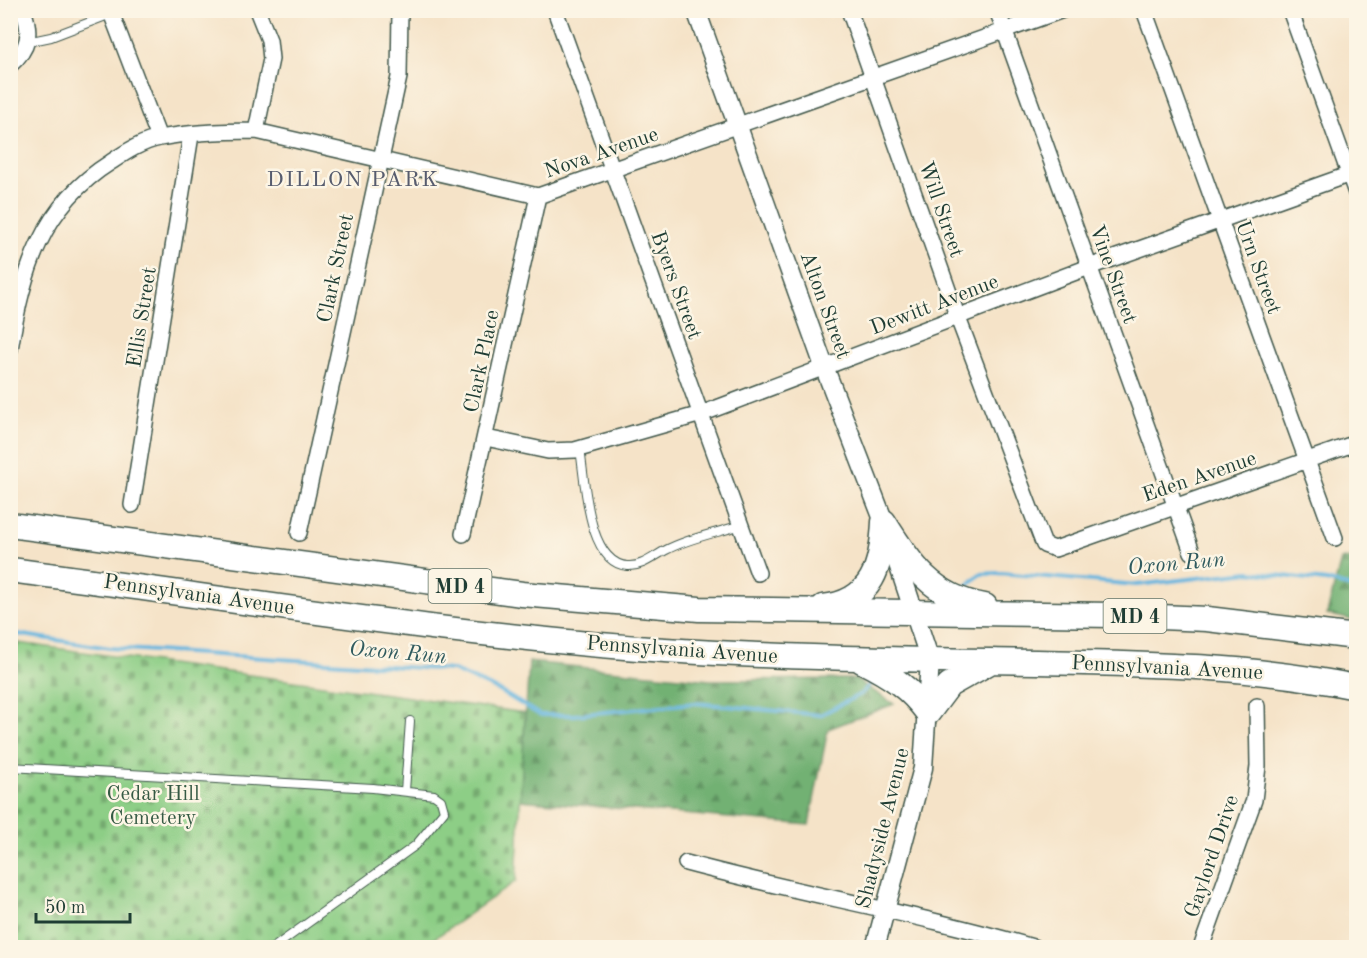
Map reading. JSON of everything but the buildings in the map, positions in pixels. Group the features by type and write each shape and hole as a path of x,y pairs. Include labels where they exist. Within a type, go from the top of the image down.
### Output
{"highway":[{"path":"784,612 836,606 863,590 878,569 883,554 885,522"},
{"path":"885,522 909,562 918,572 939,589 957,598 993,607 1113,615"},
{"name":"Pennsylvania Avenue","path":"10,525 522,594 699,609 913,614 1113,615 1208,620 1356,637"},
{"name":"Pennsylvania Avenue","path":"10,570 448,628 590,643 857,659 1196,665 1291,675 1356,687"},
{"path":"857,659 902,683 914,694 928,713 949,685 991,661"}],"street":[{"path":"10,64 27,48 30,26 23,10"},
{"path":"256,131 271,59 269,40 257,10"},
{"name":"Clark Street","path":"299,533 399,77 400,10"},
{"name":"Byers Street","path":"555,10 758,573"},
{"name":"Alton Street","path":"696,10 825,369 885,522 913,614"},
{"name":"Will Street","path":"849,10 958,318 1041,541 1046,546 1055,549"},
{"name":"Vine Street","path":"997,10 1192,552"},
{"name":"Nova Avenue","path":"10,349 28,265 56,211 81,183 103,167 133,148 159,138 223,130 256,131 538,196 1063,10"},
{"name":"Urn Street","path":"1144,10 1335,538"},
{"path":"1290,10 1353,174 1356,193"},
{"path":"110,12 159,138"},
{"name":"Ellis Street","path":"132,506 191,135"},
{"name":"Dewitt Avenue","path":"486,438 548,450 580,449 701,414 825,369 1089,267 1353,174"},
{"name":"Clark Place","path":"463,534 538,196"},
{"name":"Eden Avenue","path":"1055,549 1356,443"},
{"name":"Shadyside Avenue","path":"875,948 922,768 928,713 930,660 913,614"},
{"name":"Gaylord Drive","path":"1201,948 1254,800 1258,766 1257,706"},
{"path":"686,863 820,897 886,908 1036,948"}],"lane":[{"path":"27,42 51,37 110,12"},
{"path":"580,449 593,531 600,547 614,562 628,566 642,564 668,548 741,525"},
{"path":"405,791 410,720"},
{"path":"10,767 405,791 434,795 441,800 444,811 416,845 273,948"},
{"path":"716,948 723,948"}],"green space":[{"path":"1356,557 1356,621 1327,614 1341,560"},
{"name":"Cedar Hill Cemetery","path":"11,642 525,713 516,881 422,947 11,948"},
{"path":"529,662 710,680 855,679 894,704 828,729 809,825 520,800"}],"waterway":[{"name":"Oxon Run","path":"966,587 980,574 1001,573 1137,585 1249,572 1326,581 1356,588"},
{"name":"Oxon Run","path":"10,633 110,648 452,670 498,690 540,715 575,715 695,703 820,715 861,694 872,682"}],"district":[{"name":"DILLON PARK","path":"353,178"}]}
